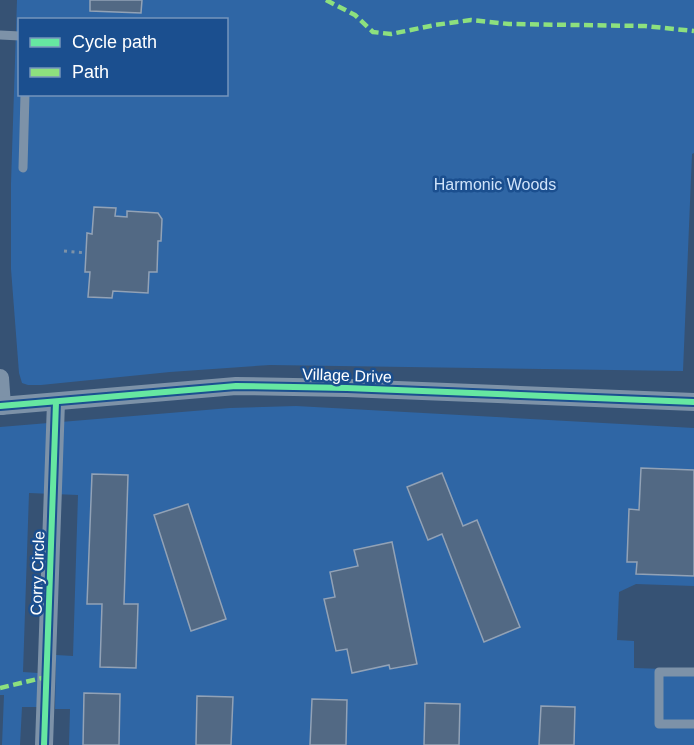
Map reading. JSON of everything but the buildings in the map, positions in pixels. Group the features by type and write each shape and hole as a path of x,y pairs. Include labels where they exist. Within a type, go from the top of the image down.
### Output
{"street":[{"path":"0,378 1,406"},
{"name":"Village Drive","path":"1,406 236,386 347,388 694,402"},
{"name":"Corry Circle","path":"44,745 56,402"}],"lane":[{"path":"0,35 18,36"},
{"path":"23,168 25,96"},
{"path":"694,672 659,672 659,724 694,724"}],"path":[{"path":"64,252 86,253"}],"green space":[{"name":"Harmonic Woods","path":"17,0 694,0 694,153 692,154 683,371 270,365 28,385 22,383 19,373 11,269 11,183"},
{"path":"296,406 694,428 694,470 641,468 639,510 630,509 637,562 636,573 694,576 694,586 636,584 619,592 617,640 634,641 634,668 694,670 694,745 574,745 575,708 541,706 539,745 459,745 460,704 425,703 424,745 346,745 347,701 312,699 310,745 231,745 233,698 197,697 196,745 119,745 120,694 84,693 83,745 69,745 70,709 55,709 56,655 73,656 78,495 29,493 23,672 38,673 37,707 22,707 20,745 2,745 4,695 0,695 0,427 230,408","holes":["441,473 463,526 477,520 520,627 485,642 442,534 428,539 407,487","128,475 124,604 138,604 136,668 100,666 102,604 88,604","188,504 225,619 191,630 154,515","392,542 417,663 390,669 389,665 352,673 347,649 335,651 325,599 335,597 358,566 354,551"]}],"marked path":[{"path":"326,0 355,15 373,32 391,34 471,20 509,24 645,26 694,31"},
{"path":"0,688 46,677"}],"cycle path":[{"path":"0,406 236,386 347,388 694,402"},
{"path":"44,745 56,402"}]}
